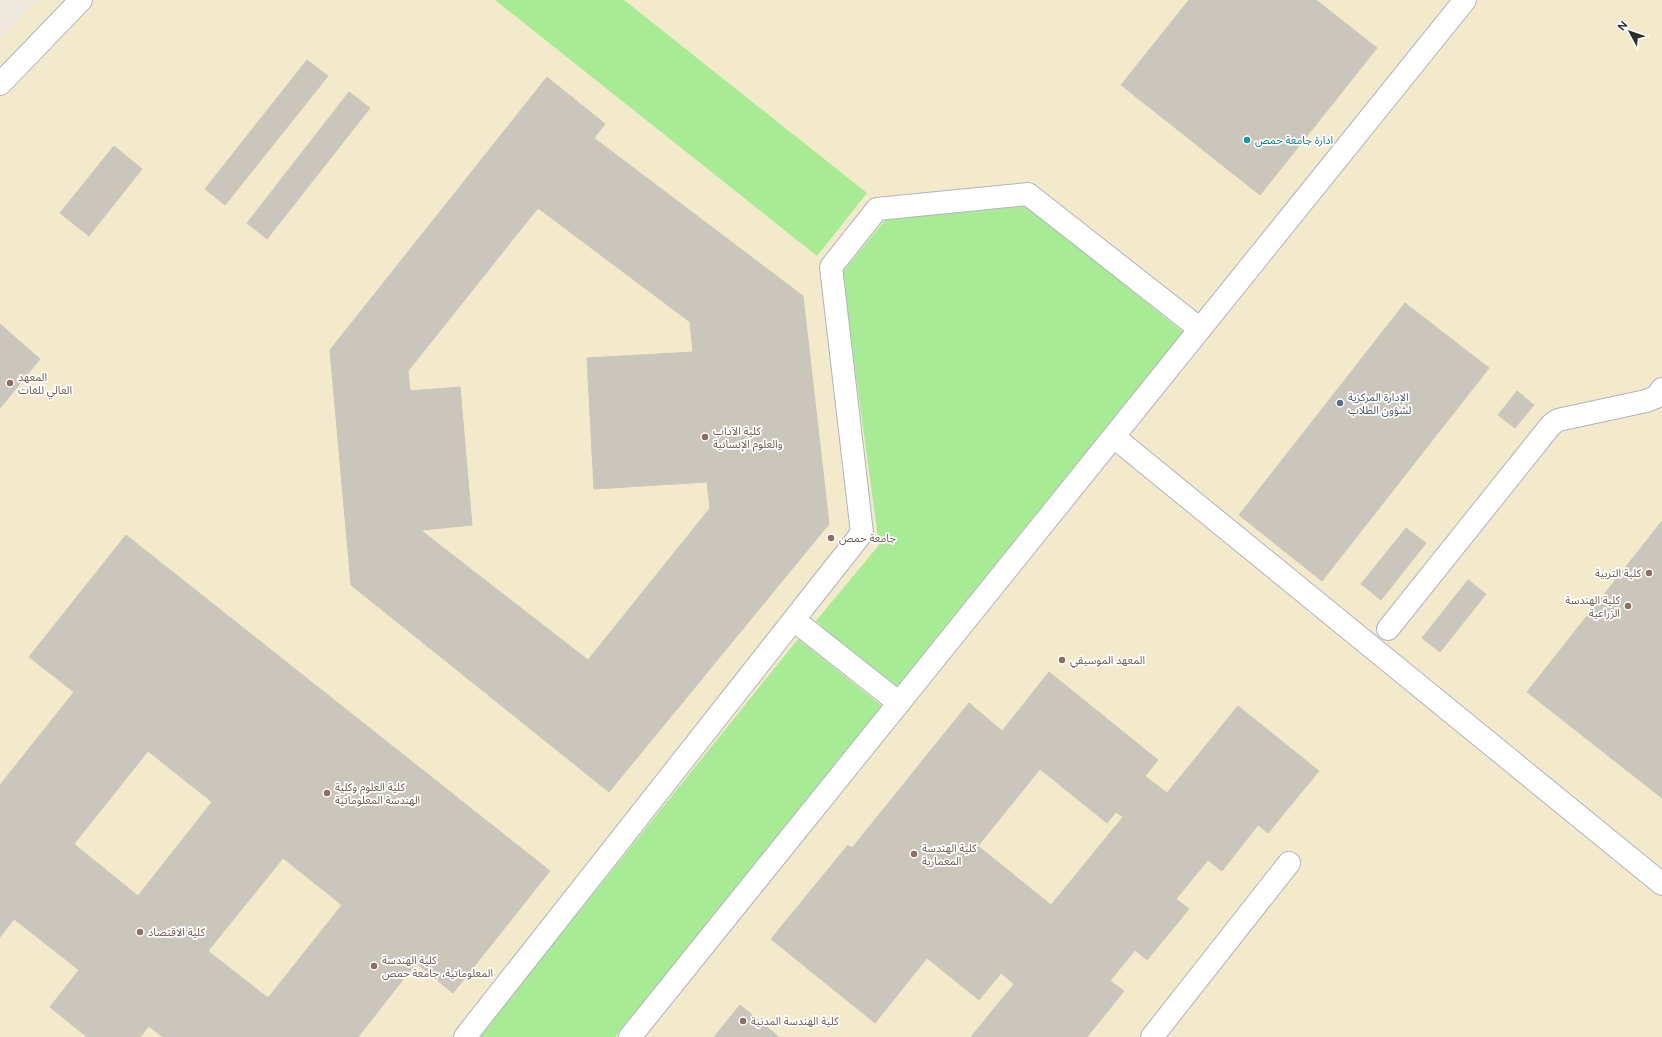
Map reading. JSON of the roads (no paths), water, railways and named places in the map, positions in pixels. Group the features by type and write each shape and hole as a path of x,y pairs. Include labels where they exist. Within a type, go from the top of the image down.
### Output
{"lane":[{"path":"0,84 81,0"},
{"path":"630,1037 1465,0"},
{"path":"465,1037 862,533 831,267 877,209 1028,194 1200,329"},
{"path":"1388,629 1551,425 1558,420 1646,401 1656,397 1662,389"},
{"path":"1114,437 1662,884"},
{"path":"794,620 899,703"},
{"path":"1152,1037 1289,863"}],"place":[{"name":"ادارة جامعة حمص","path":"1247,140"},
{"name":"المعهد العالي للغات","path":"10,383"},
{"name":"الإدارة المركزية لشؤون الطلاب","path":"1340,403"},
{"name":"كلية الآداب والعلوم الإنسانية","path":"705,437"},
{"name":"جامعة حمص","path":"831,538"},
{"name":"كلية التربية","path":"1649,573"},
{"name":"كلية الهندسة الزراعية","path":"1628,606"},
{"name":"المعهد الموسيقي","path":"1062,660"},
{"name":"كلية العلوم وكلية الهندسة المعلوماتية","path":"327,793"},
{"name":"كلية الهندسة المعمارية","path":"914,854"},
{"name":"كلية الاقتصاد","path":"140,932"},
{"name":"كلية الهندسة المعلوماتية، جامعة حمص","path":"374,966"},
{"name":"كلية الهندسة المدنية","path":"743,1021"}]}
